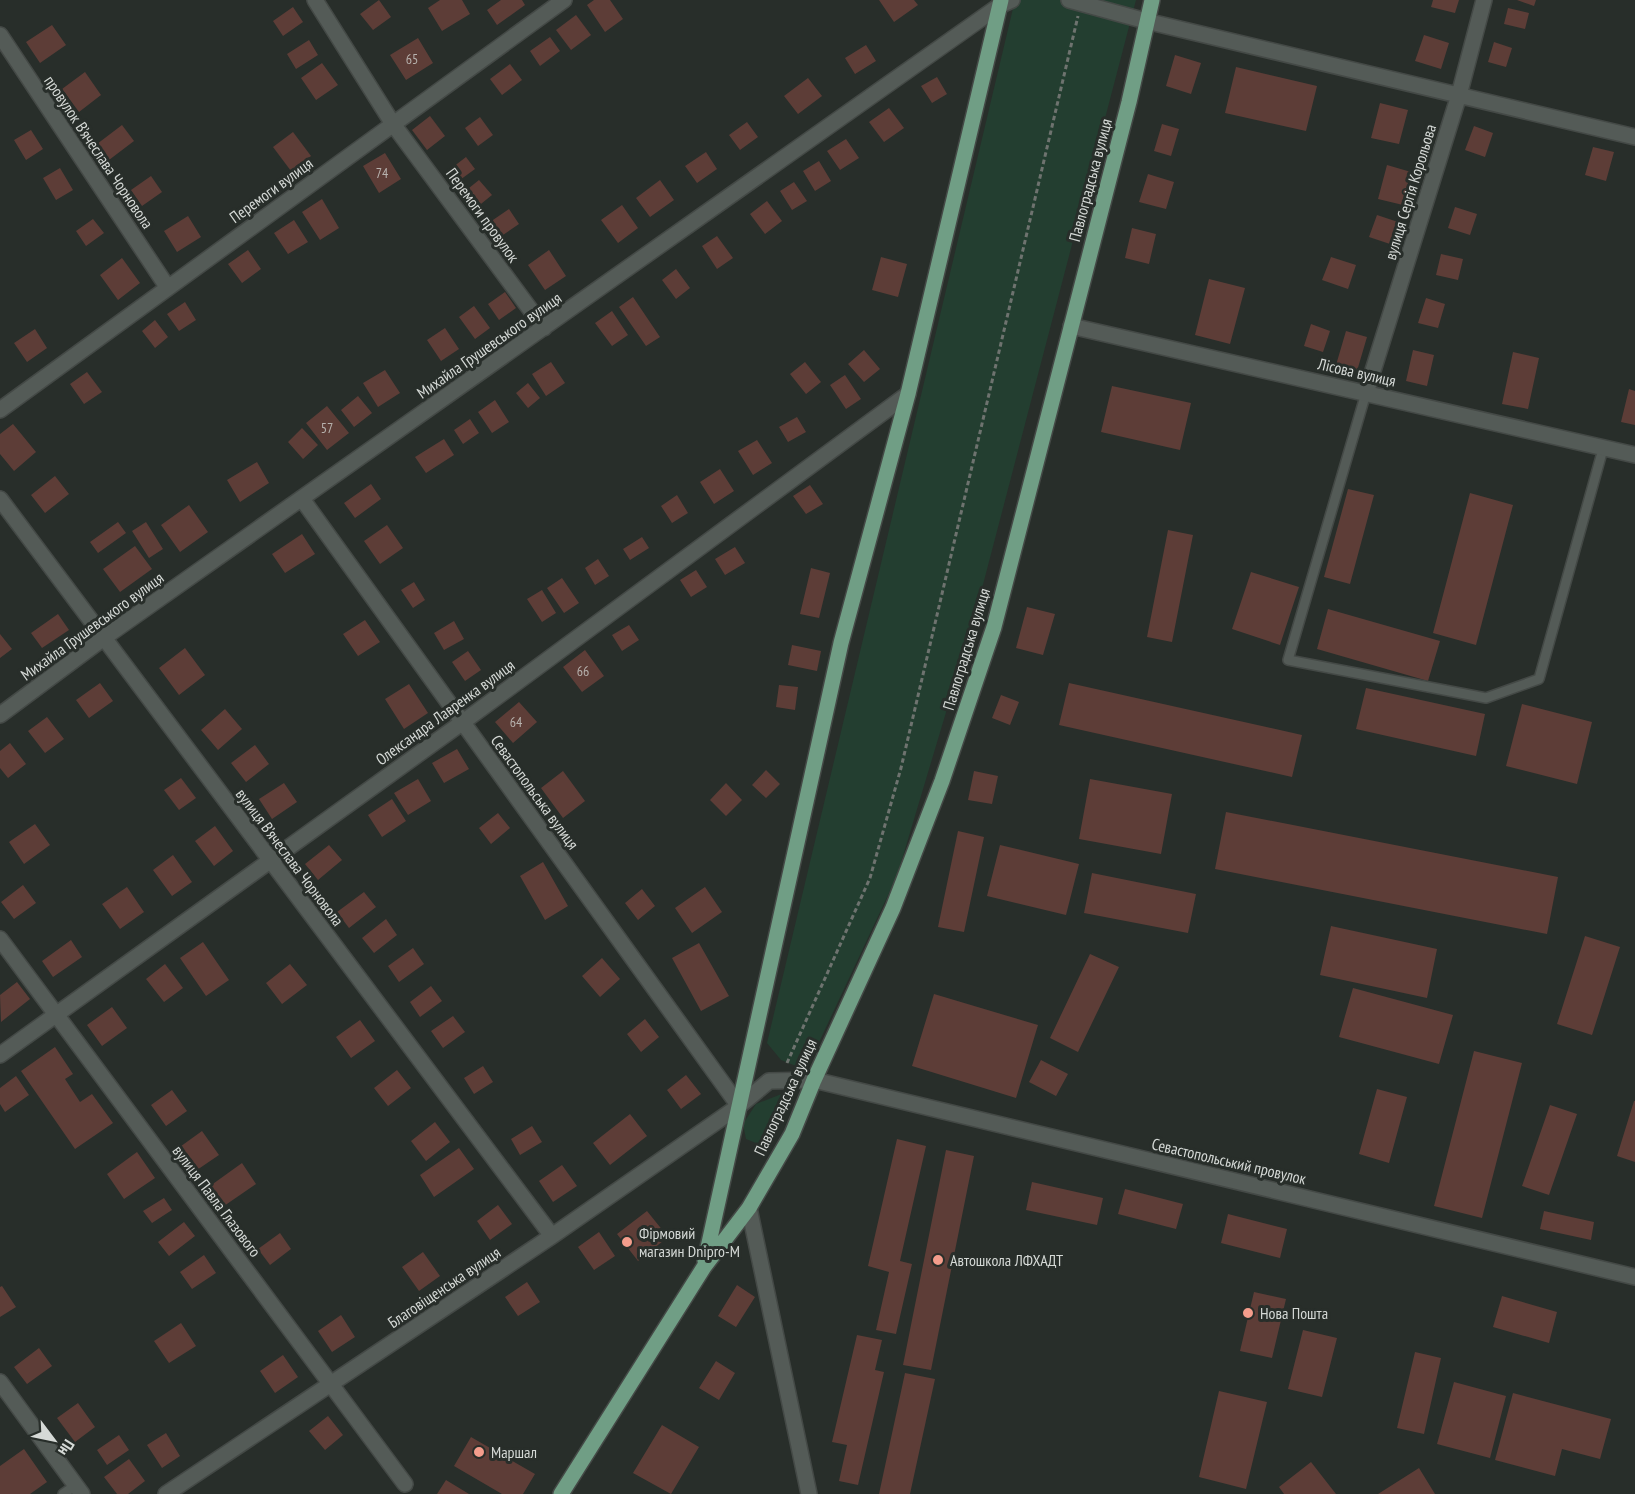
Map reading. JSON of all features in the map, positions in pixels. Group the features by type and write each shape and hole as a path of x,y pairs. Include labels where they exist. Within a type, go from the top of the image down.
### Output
{"main road":[{"name":"Павлоградська вулиця","path":"561,1494 704,1267 749,1208 792,1134 814,1080 893,908 946,770 994,627 1129,102 1152,0"},
{"name":"Павлоградська вулиця","path":"704,1267 841,643 908,394 1004,2"}],"street":[{"name":"Перемоги провулок","path":"315,0 393,124 544,328"},
{"name":"Перемоги вулиця","path":"0,410 564,0"},
{"name":"вулиця Сергія Корольова","path":"1366,393 1460,95 1484,0"},
{"name":"Михайла Грушевського вулиця","path":"0,715 105,637 1004,2"},
{"path":"1075,2 1146,21 1635,137"},
{"name":"провулок В’ячеслава Чорновола","path":"0,35 168,288"},
{"name":"Лісова вулиця","path":"1071,326 1635,455"},
{"name":"Олександра Лавренка вулиця","path":"0,1054 463,722 908,394"},
{"name":"вулиця В’ячеслава Чорновола","path":"0,499 552,1236"},
{"name":"Севастопольська вулиця","path":"302,499 739,1106"},
{"name":"вулиця Павла Глазового","path":"0,939 405,1484"},
{"name":"Севастопольський провулок","path":"739,1106 769,1081 814,1080 1635,1277"},
{"name":"Благовіщенська вулиця","path":"166,1494 552,1236 739,1106"},
{"path":"749,1208 809,1494"},
{"path":"0,1382 74,1491"}],"lane":[{"path":"1366,393 1288,660 1486,698 1539,679 1603,449"}],"path":[{"path":"787,1063 870,878 901,768 1075,2"}],"green space":[{"path":"1015,0 1136,0 974,619 897,876 806,1070 781,1060 767,1043"},
{"path":"784,1093 793,1098 776,1136 766,1147 746,1139 743,1124 756,1104"}],"building":[{"path":"379,0 391,17 373,30 360,14"},
{"path":"440,0 462,0 470,14 442,31 428,8"},
{"path":"501,0 522,0 525,5 497,25 487,10"},
{"path":"594,0 610,0 623,19 605,32 587,5"},
{"path":"879,0 914,0 918,5 894,22"},
{"path":"1433,0 1459,0 1455,13 1431,7"},
{"path":"1517,0 1536,0 1534,6"},
{"path":"293,7 303,22 283,36 273,21"},
{"path":"1508,8 1529,13 1525,29 1504,24"},
{"path":"576,15 591,35 571,50 556,30"},
{"path":"52,25 66,45 40,63 26,42"},
{"path":"1424,35 1449,43 1441,69 1415,61"},
{"path":"550,37 560,51 540,66 530,51"},
{"path":"418,38 433,63 406,80 390,55"},
{"path":"309,40 318,55 296,69 287,54"},
{"path":"1494,42 1512,48 1506,67 1488,62"},
{"path":"866,45 876,61 855,74 845,58"},
{"path":"1175,55 1201,63 1191,94 1166,86"},
{"path":"322,63 338,85 316,100 301,78"},
{"path":"510,64 522,80 502,95 490,79"},
{"path":"1236,67 1317,86 1306,131 1225,113"},
{"path":"85,72 101,95 79,112 62,89"},
{"path":"937,77 947,94 932,103 921,86"},
{"path":"808,78 822,96 798,114 784,96"},
{"path":"1380,103 1408,110 1399,144 1371,138"},
{"path":"889,108 904,128 884,142 869,122"},
{"path":"430,116 445,136 427,150 412,130"},
{"path":"480,117 493,135 478,146 465,128"},
{"path":"747,122 758,137 740,150 729,135"},
{"path":"1162,124 1179,129 1171,156 1154,151"},
{"path":"122,125 134,141 109,160 97,144"},
{"path":"1474,126 1493,133 1485,157 1465,150"},
{"path":"31,130 43,149 26,160 14,140"},
{"path":"293,132 311,156 291,171 273,147"},
{"path":"846,139 859,158 840,170 827,151"},
{"path":"1593,147 1614,152 1606,181 1585,175"},
{"path":"706,152 717,169 697,183 685,166"},
{"path":"385,153 401,179 379,193 363,166"},
{"path":"466,157 475,169 453,185 444,174"},
{"path":"819,161 831,181 815,191 803,171"},
{"path":"1387,165 1411,172 1403,205 1378,199"},
{"path":"60,168 73,190 56,200 43,178"},
{"path":"1148,174 1174,182 1166,209 1139,202"},
{"path":"151,176 162,192 142,206 131,190"},
{"path":"479,180 492,195 471,212 459,196"},
{"path":"660,180 674,200 650,217 636,198"},
{"path":"794,182 807,201 792,210 780,191"},
{"path":"322,199 339,228 320,240 302,212"},
{"path":"767,201 782,221 765,234 750,214"},
{"path":"622,205 638,228 618,243 601,220"},
{"path":"1455,207 1477,214 1470,235 1448,228"},
{"path":"509,209 519,224 500,237 490,222"},
{"path":"1377,215 1398,222 1390,244 1369,237"},
{"path":"188,216 201,237 177,252 164,231"},
{"path":"93,219 104,233 86,246 76,231"},
{"path":"294,220 308,242 288,254 274,233"},
{"path":"1132,228 1156,234 1149,264 1125,258"},
{"path":"717,236 733,258 717,269 702,246"},
{"path":"248,250 261,269 242,283 228,264"},
{"path":"549,250 566,276 545,290 528,265"},
{"path":"1441,254 1463,259 1458,280 1436,275"},
{"path":"881,257 907,264 898,297 872,290"},
{"path":"1331,257 1356,265 1348,289 1322,280"},
{"path":"122,258 140,283 118,300 100,275"},
{"path":"676,269 690,288 676,299 662,280"},
{"path":"1209,279 1245,288 1230,344 1195,335"},
{"path":"505,292 516,308 499,320 488,304"},
{"path":"633,297 660,337 646,346 619,307"},
{"path":"1426,298 1445,304 1438,328 1418,323"},
{"path":"185,302 196,320 179,331 167,314"},
{"path":"474,306 490,328 475,339 459,317"},
{"path":"612,311 628,335 612,346 595,323"},
{"path":"155,320 168,337 155,348 142,331"},
{"path":"1311,324 1330,331 1323,352 1304,346"},
{"path":"445,328 459,349 441,361 427,340"},
{"path":"35,329 47,348 27,362 14,343"},
{"path":"1346,331 1367,337 1357,371 1336,365"},
{"path":"864,350 880,369 864,382 848,364"},
{"path":"1413,350 1434,355 1427,386 1406,381"},
{"path":"1513,352 1539,358 1528,409 1502,404"},
{"path":"551,362 565,383 546,396 532,374"},
{"path":"805,362 821,382 806,394 790,374"},
{"path":"385,370 400,393 378,407 363,383"},
{"path":"87,372 102,392 84,404 70,384"},
{"path":"845,375 861,399 846,409 830,385"},
{"path":"528,383 540,398 528,408 516,393"},
{"path":"1112,386 1191,403 1180,450 1101,432"},
{"path":"1629,389 1635,391 1635,425 1621,422"},
{"path":"358,396 372,413 354,427 341,410"},
{"path":"495,400 509,422 492,433 478,412"},
{"path":"327,406 349,433 327,450 306,423"},
{"path":"797,417 806,432 788,442 779,427"},
{"path":"470,419 479,433 463,444 454,430"},
{"path":"13,424 36,452 14,471 0,454 0,434"},
{"path":"302,428 318,445 303,459 288,442"},
{"path":"444,439 454,455 426,473 415,457"},
{"path":"757,440 772,463 753,475 738,451"},
{"path":"257,462 269,483 240,502 227,480"},
{"path":"720,469 734,491 714,504 700,482"},
{"path":"55,476 69,494 45,513 31,495"},
{"path":"371,484 381,499 355,518 344,503"},
{"path":"810,485 823,504 806,514 793,496"},
{"path":"1348,489 1374,495 1350,584 1324,577"},
{"path":"1470,493 1513,505 1476,645 1433,633"},
{"path":"677,495 688,513 672,523 661,506"},
{"path":"189,505 208,532 180,552 161,525"},
{"path":"118,522 126,533 98,553 90,542"},
{"path":"146,522 163,549 149,558 132,531"},
{"path":"387,525 403,548 380,564 364,541"},
{"path":"1168,530 1193,535 1172,642 1147,637"},
{"path":"302,534 315,554 285,573 272,554"},
{"path":"642,537 649,548 630,560 623,549"},
{"path":"135,546 152,569 120,592 103,569"},
{"path":"735,547 745,563 725,575 715,559"},
{"path":"598,559 609,576 595,585 585,568"},
{"path":"811,568 830,573 819,618 800,614"},
{"path":"696,570 707,587 691,597 680,580"},
{"path":"1251,572 1299,587 1280,645 1232,629"},
{"path":"562,578 579,603 564,613 547,588"},
{"path":"414,582 425,600 413,608 401,590"},
{"path":"542,590 556,613 542,622 527,599"},
{"path":"1027,607 1055,614 1043,655 1016,648"},
{"path":"1328,609 1440,641 1428,681 1317,649"},
{"path":"58,614 69,630 42,648 31,633"},
{"path":"365,620 380,642 358,656 343,634"},
{"path":"454,621 464,639 444,650 434,633"},
{"path":"629,625 639,640 622,651 612,635"},
{"path":"0,634 12,649 0,658"},
{"path":"792,645 821,651 817,671 788,665"},
{"path":"185,648 205,675 179,695 159,668"},
{"path":"585,650 604,676 582,692 563,667"},
{"path":"468,651 481,670 465,681 452,662"},
{"path":"100,683 113,701 89,718 76,700"},
{"path":"1069,683 1302,735 1292,777 1059,725"},
{"path":"409,684 428,713 404,729 385,699"},
{"path":"779,685 798,687 795,710 776,707"},
{"path":"1366,688 1485,714 1476,756 1356,729"},
{"path":"1001,695 1019,702 1010,725 992,718"},
{"path":"519,702 537,722 513,743 495,722"},
{"path":"1522,704 1592,722 1577,784 1506,766"},
{"path":"225,709 242,729 218,750 201,730"},
{"path":"47,717 64,739 45,753 28,731"},
{"path":"10,743 26,764 8,778 0,768 0,751"},
{"path":"255,745 269,764 246,782 231,763"},
{"path":"457,749 469,769 444,783 432,763"},
{"path":"766,770 780,784 766,798 752,785"},
{"path":"563,771 585,801 563,818 541,788"},
{"path":"974,771 998,776 992,804 968,800"},
{"path":"181,778 196,798 179,810 164,790"},
{"path":"418,779 431,801 408,815 394,793"},
{"path":"1090,779 1172,794 1161,854 1079,839"},
{"path":"284,783 297,802 272,819 259,799"},
{"path":"726,783 742,800 726,816 710,800"},
{"path":"392,799 406,821 382,837 368,815"},
{"path":"1226,812 1558,877 1547,934 1215,869"},
{"path":"498,813 510,828 491,844 479,828"},
{"path":"35,824 50,845 24,864 9,842"},
{"path":"215,826 233,851 214,866 195,841"},
{"path":"958,831 984,837 964,932 938,927"},
{"path":"329,845 342,860 318,880 305,864"},
{"path":"1000,845 1079,864 1066,915 987,896"},
{"path":"173,855 192,882 172,896 153,870"},
{"path":"543,862 568,906 545,920 520,876"},
{"path":"1092,873 1196,894 1188,933 1084,913"},
{"path":"23,885 36,903 14,919 1,902"},
{"path":"127,887 144,912 120,929 102,904"},
{"path":"705,887 722,912 692,933 675,908"},
{"path":"642,889 655,906 638,920 625,903"},
{"path":"364,892 376,907 349,928 337,912"},
{"path":"386,919 397,935 374,953 362,938"},
{"path":"1331,926 1437,949 1427,998 1320,975"},
{"path":"1585,936 1620,947 1592,1035 1557,1024"},
{"path":"71,940 82,957 53,977 42,961"},
{"path":"203,942 229,980 206,996 180,958"},
{"path":"699,943 729,996 701,1011 672,958"},
{"path":"413,948 424,964 399,982 388,966"},
{"path":"1090,954 1119,967 1078,1052 1050,1038"},
{"path":"602,958 620,979 600,997 582,976"},
{"path":"165,964 183,988 164,1002 146,979"},
{"path":"290,964 307,985 282,1004 266,983"},
{"path":"17,982 30,999 1,1022 0,995"},
{"path":"431,986 442,1001 420,1017 410,1002"},
{"path":"1353,988 1453,1015 1439,1064 1339,1037"},
{"path":"934,994 1038,1025 1016,1098 912,1066"},
{"path":"112,1007 127,1028 102,1046 87,1025"},
{"path":"453,1016 465,1032 443,1048 431,1031"},
{"path":"645,1019 659,1037 641,1052 627,1034"},
{"path":"360,1020 375,1041 351,1058 336,1037"},
{"path":"55,1047 73,1074 65,1079 80,1102 92,1094 113,1123 75,1149 21,1071"},
{"path":"1474,1051 1522,1063 1482,1218 1434,1206"},
{"path":"1041,1060 1068,1074 1056,1096 1029,1082"},
{"path":"483,1066 493,1082 474,1094 464,1078"},
{"path":"397,1070 411,1088 388,1106 374,1088"},
{"path":"686,1075 701,1094 681,1109 667,1090"},
{"path":"16,1076 29,1095 5,1112 0,1104 0,1088"},
{"path":"1377,1089 1407,1097 1389,1163 1359,1154"},
{"path":"172,1090 187,1111 166,1126 151,1105"},
{"path":"1635,1101 1635,1162 1617,1156"},
{"path":"1550,1105 1577,1114 1549,1195 1522,1186"},
{"path":"630,1114 647,1136 610,1165 593,1143"},
{"path":"435,1122 450,1142 426,1161 411,1141"},
{"path":"532,1126 542,1142 520,1155 511,1139"},
{"path":"202,1131 219,1155 194,1172 177,1149"},
{"path":"897,1139 926,1146 900,1261 912,1264 896,1334 876,1330 889,1272 868,1266"},
{"path":"459,1148 474,1169 434,1197 420,1175"},
{"name":"Автошкола ЛФХАДТ","path":"946,1150 974,1156 931,1370 903,1365"},
{"path":"137,1152 155,1178 124,1199 107,1174"},
{"path":"242,1163 256,1184 224,1206 210,1186"},
{"path":"562,1165 577,1186 553,1202 539,1181"},
{"path":"1032,1182 1103,1198 1097,1225 1026,1210"},
{"path":"1125,1189 1183,1204 1176,1229 1118,1214"},
{"path":"164,1198 172,1210 152,1223 143,1211"},
{"path":"498,1205 512,1224 490,1240 477,1221"},
{"path":"647,1211 668,1237 638,1261 617,1234"},
{"path":"1544,1211 1594,1222 1591,1240 1540,1229"},
{"path":"1228,1214 1287,1229 1280,1258 1221,1243"},
{"path":"184,1222 195,1236 169,1256 158,1242"},
{"path":"599,1232 615,1256 594,1270 578,1247"},
{"path":"280,1233 291,1249 270,1265 258,1249"},
{"path":"423,1252 440,1276 419,1291 402,1267"},
{"path":"204,1255 216,1273 192,1289 180,1272"},
{"path":"527,1282 540,1302 518,1316 505,1297"},
{"path":"737,1285 755,1297 736,1327 718,1316"},
{"path":"2,1286 16,1307 0,1317 0,1287"},
{"path":"1254,1292 1286,1299 1272,1358 1240,1351"},
{"path":"1502,1296 1557,1312 1549,1343 1493,1327"},
{"path":"341,1315 355,1337 332,1352 318,1331"},
{"path":"181,1323 196,1346 169,1363 154,1341"},
{"path":"1303,1330 1337,1338 1322,1397 1288,1389"},
{"path":"857,1335 882,1340 875,1370 884,1372 858,1485 839,1481 847,1445 832,1442"},
{"path":"39,1348 52,1366 27,1384 14,1367"},
{"path":"1415,1352 1441,1358 1424,1434 1397,1428"},
{"path":"283,1355 298,1377 275,1393 260,1371"},
{"path":"716,1361 735,1373 719,1400 699,1388"},
{"path":"905,1373 935,1379 910,1494 879,1494"},
{"path":"1454,1382 1506,1396 1490,1458 1437,1444"},
{"path":"1219,1391 1267,1402 1246,1489 1199,1477"},
{"path":"1513,1393 1611,1419 1600,1459 1562,1449 1555,1476 1495,1460"},
{"path":"78,1403 95,1427 75,1442 57,1418"},
{"path":"328,1416 343,1435 325,1450 309,1431"},
{"path":"662,1425 699,1447 671,1494 633,1473"},
{"path":"166,1433 180,1456 162,1468 147,1445"},
{"path":"119,1435 129,1450 107,1465 97,1450"},
{"name":"Маршал","path":"471,1437 535,1474 523,1494 502,1494 454,1466"},
{"path":"24,1449 47,1482 30,1494 0,1494 0,1466"},
{"path":"129,1459 145,1481 128,1494 117,1494 104,1477"},
{"path":"1311,1462 1336,1494 1284,1494 1279,1487"},
{"path":"1419,1468 1435,1494 1378,1494"},
{"path":"446,1480 469,1494 437,1494"}],"place":[{"name":"Фірмовий магазин Dnipro-M","path":"627,1242"},
{"name":"Автошкола ЛФХАДТ","path":"938,1260"},
{"name":"Нова Пошта","path":"1248,1313"},
{"name":"Маршал","path":"479,1452"}]}
